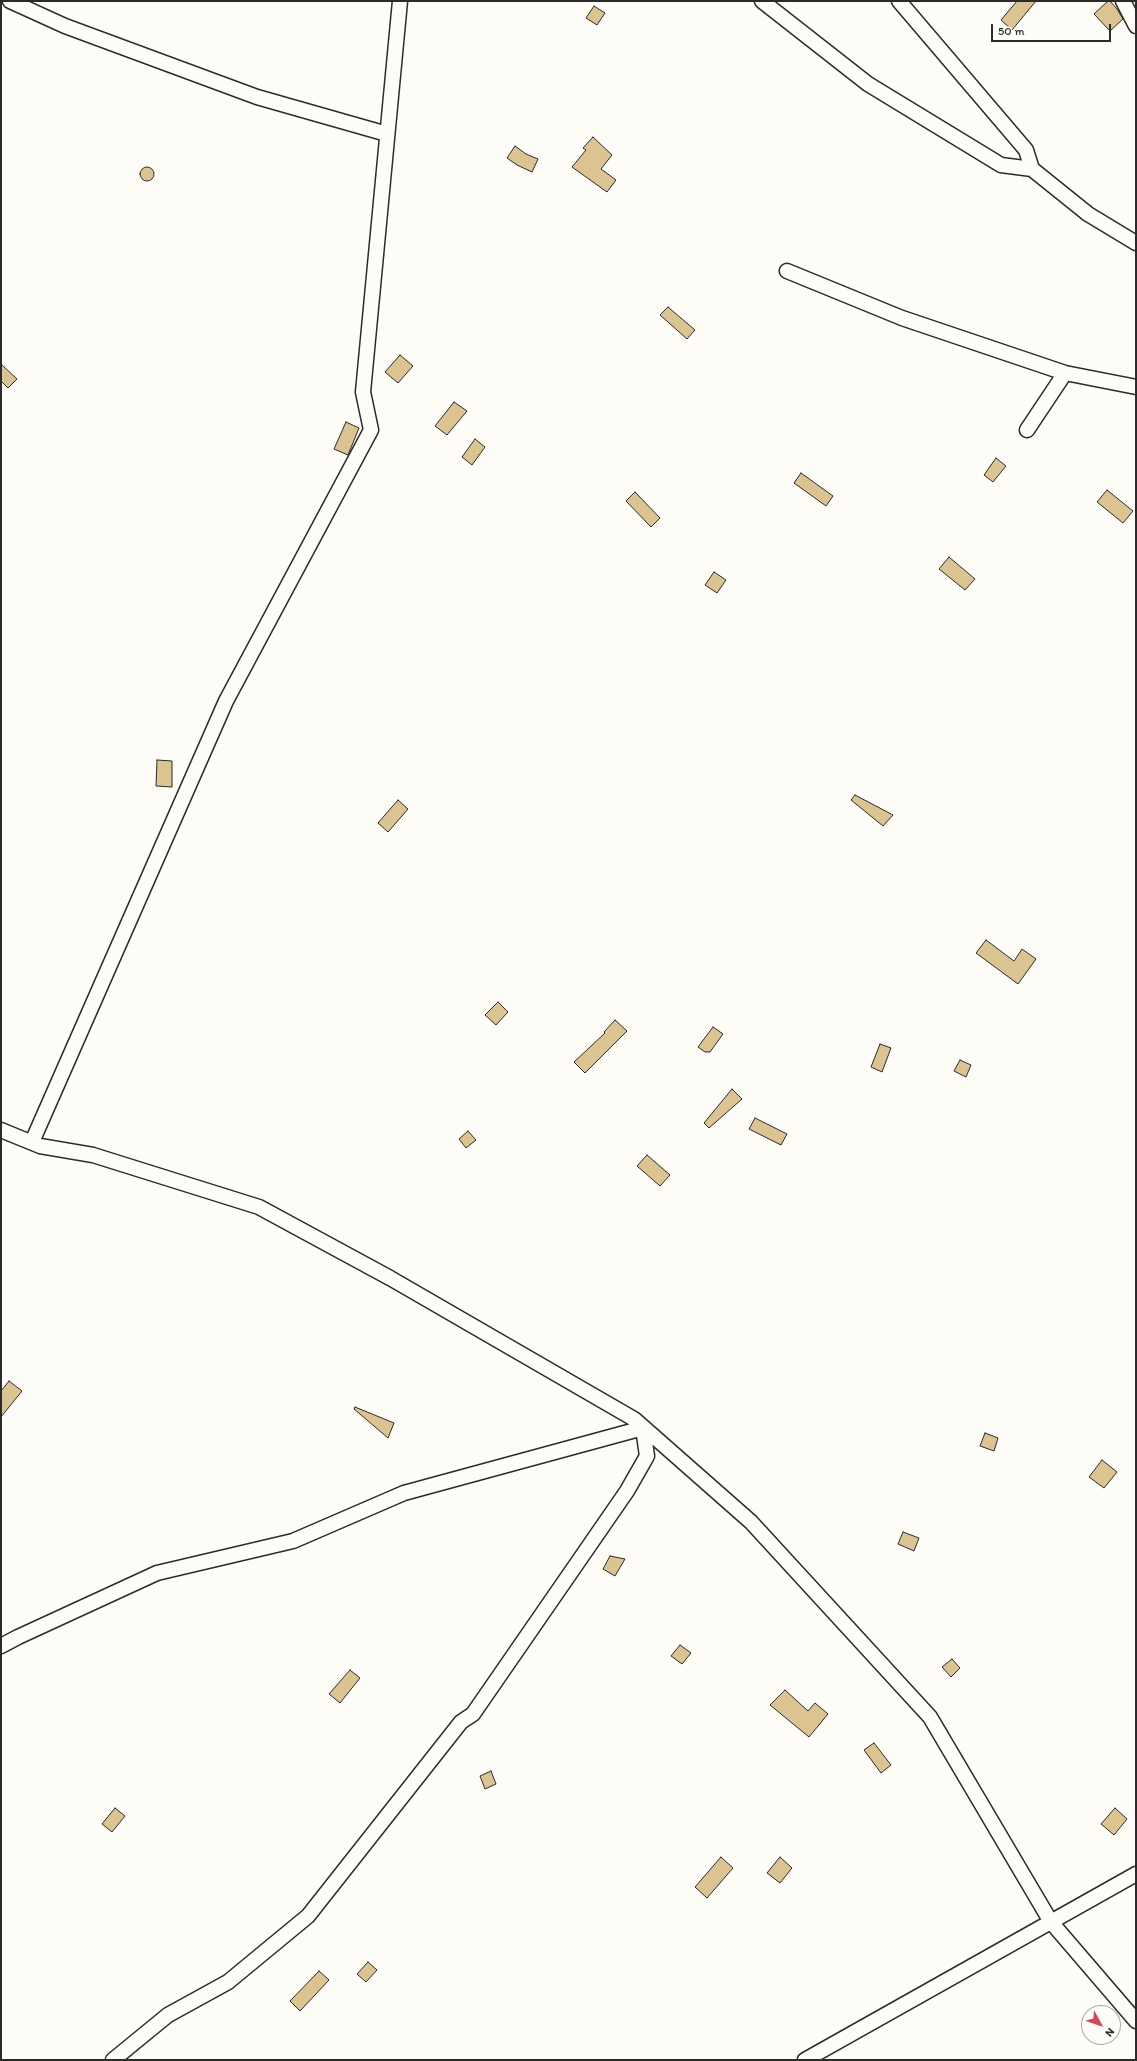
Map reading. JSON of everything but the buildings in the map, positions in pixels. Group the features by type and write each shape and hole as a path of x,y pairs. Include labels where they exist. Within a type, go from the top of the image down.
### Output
{"street":[{"path":"10,1 65,26 257,97 387,134"},
{"path":"32,1142 226,701 371,430 363,392 400,1"},
{"path":"762,1 868,84 1001,165 1032,169 1088,214 1136,243"},
{"path":"899,1 1026,150 1032,169"},
{"path":"1123,1 1136,26"},
{"path":"787,271 902,318 1065,373 1136,387"},
{"path":"1027,430 1065,373"},
{"path":"1,1130 40,1146 94,1155 259,1207 390,1278 634,1420 751,1522 930,1717 1051,1922 1136,2021"},
{"path":"1,1646 18,1636 157,1573 293,1541 404,1493 643,1428"},
{"path":"113,2060 168,2016 228,1982 308,1916 461,1722 473,1714 622,1498 647,1456 643,1428"},
{"path":"805,2060 1136,1874"}]}
